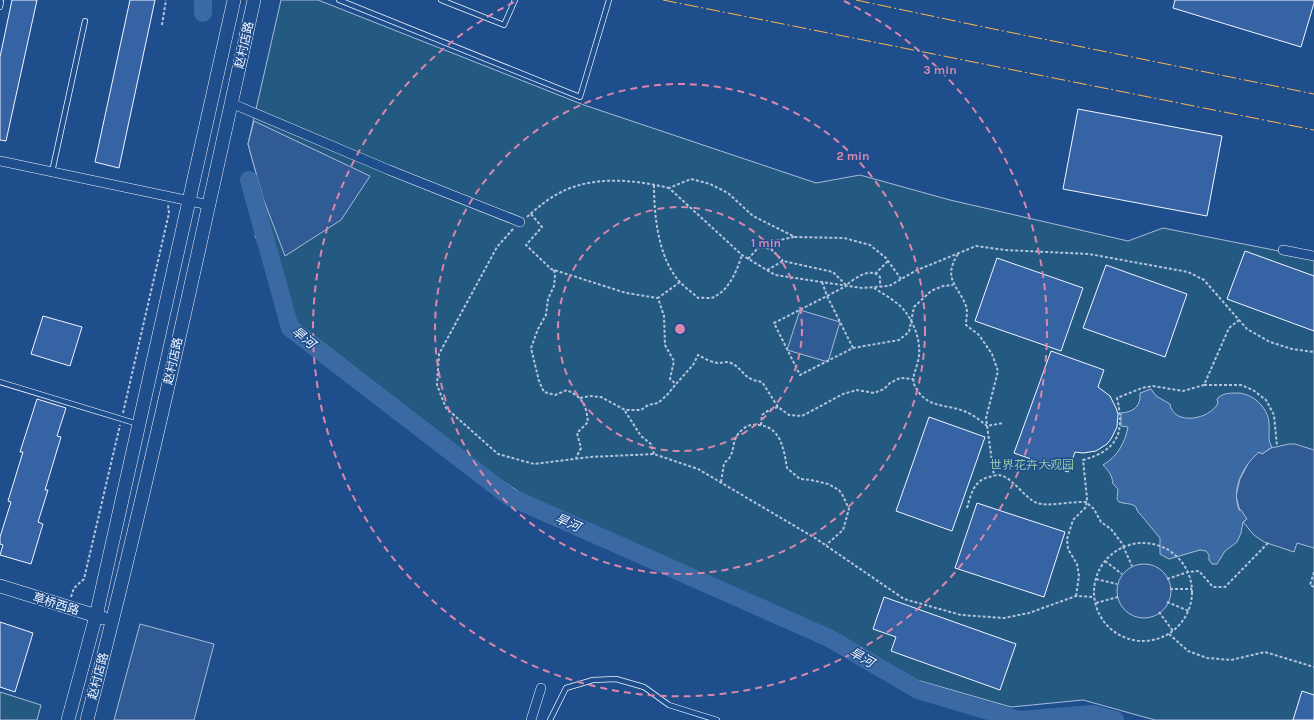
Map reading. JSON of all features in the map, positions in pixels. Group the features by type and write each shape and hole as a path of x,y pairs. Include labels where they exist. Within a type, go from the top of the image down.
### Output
{"main road":[{"name":"赵村店路","path":"68,720 96,616 234,0"},
{"name":"赵村店路","path":"86,720 113,621 209,205 254,0"},
{"name":"草桥西路","path":"0,586 113,621"}],"street":[{"path":"231,103 389,170 520,222"},
{"path":"0,161 209,205"},
{"path":"1283,250 1314,256"},
{"path":"531,720 541,688"}],"lane":[{"path":"339,0 580,97 609,0"},
{"path":"441,0 504,25 515,0"},
{"path":"52,172 85,21"},
{"path":"0,382 139,424"},
{"path":"550,720 566,688 593,680 616,679 644,688 669,704 717,720"}],"path":[{"path":"162,25 166,0"},
{"path":"669,188 691,179 710,184 728,193 753,216 795,237"},
{"path":"1094,597 1076,596 1029,613 1004,618 961,615 904,599 826,545 698,469 654,454 576,458 534,464 498,454 446,408 437,386 439,354 497,247 520,222 554,196 582,184 625,180 669,188 742,255 775,275 862,288 889,286 915,271 976,246 1005,250 1090,254 1188,272 1204,280 1247,328 1270,342 1292,349 1314,352"},
{"path":"654,185 654,200 659,239 666,260 680,282 698,298 713,297 729,285 737,270 742,255"},
{"path":"68,607 74,588 84,579 169,213 166,196"},
{"path":"531,214 542,227 526,245 551,269 626,293 658,298 680,282"},
{"path":"748,259 758,248 770,242 795,237 844,238 870,245 888,261 901,280"},
{"path":"761,246 771,249 783,261 833,272 846,286"},
{"path":"958,254 954,260 951,274 953,285 966,307 966,325 979,335 992,354 998,371 986,418 994,476"},
{"path":"767,270 783,261"},
{"path":"875,274 888,261"},
{"path":"554,270 554,286 548,299 546,315 531,348 539,381 544,392 555,395 567,390 578,395 586,406 588,422 577,433 580,448 576,458"},
{"path":"880,286 880,277 875,274 872,273 858,276 846,286 774,323 800,375 853,348 899,340 909,332 914,307 931,291 943,286 953,285"},
{"path":"822,282 827,296 853,348"},
{"path":"873,287 896,303 907,314 919,345 919,360 913,379 915,387 924,399 940,406 963,411 987,426 1003,423"},
{"path":"658,298 664,316 665,345 674,361 670,379 676,384"},
{"path":"1204,385 1229,328 1239,320"},
{"path":"580,398 590,396 601,397 625,410 641,410 648,405 658,403 667,395 693,365 698,355 718,363 729,362 745,376 754,381 762,382 778,407 789,415 802,416 843,394 857,390 874,393 884,389 890,383 900,378 913,379"},
{"path":"1076,596 1079,576 1077,564 1068,549 1067,539 1073,520 1086,507 1087,498 1082,460 1097,456 1108,449 1118,435 1120,429 1120,411 1117,398 1142,388 1153,386 1183,391 1204,385 1241,385 1253,390 1266,400 1274,415 1277,446"},
{"path":"761,425 762,415 769,410 778,407"},
{"path":"625,410 641,436 651,444 654,454"},
{"path":"721,482 725,462 730,458 733,442 742,429 750,425 761,425 771,429 779,438 784,448 787,468 800,479 828,484 839,490 843,496 849,509 843,530 826,545"},
{"path":"967,508 974,486 986,478 999,475 1009,480 1024,495 1038,504 1086,502 1094,509 1101,522 1111,529 1124,546 1132,566"},
{"path":"1141,542 1158,544 1173,552 1185,565 1192,581 1193,598 1189,611 1177,628 1163,638 1148,642 1132,641 1118,635 1106,625 1098,612 1094,597 1096,579 1100,567 1105,561 1110,555 1124,546 1141,542"},
{"path":"1167,579 1188,572 1199,571 1213,587 1225,587 1268,543"},
{"path":"1105,561 1122,574"},
{"path":"1314,572 1310,585 1314,587"},
{"path":"1096,579 1118,584"},
{"path":"1170,589 1192,588"},
{"path":"1096,604 1118,597"},
{"path":"1167,602 1189,611"},
{"path":"1159,612 1173,631"},
{"path":"1169,634 1188,651 1207,658 1231,660 1265,652 1314,667"}],"green space":[{"name":"世界花卉大观园","path":"281,0 318,0 584,105 816,183 860,175 950,200 1128,241 1163,228 1314,258 1314,720 1155,720 1083,700 1011,707 917,680 824,627 559,518 501,480 295,321 255,236 263,198 248,144"},
{"path":"0,692 41,705 37,720 0,720"}],"shaded area":[{"path":"254,121 370,176 341,220 285,256 263,198 248,144"},
{"path":"800,310 840,322 828,362 787,350"},
{"path":"1151,389 1156,396 1170,404 1173,411 1178,416 1184,418 1200,417 1208,413 1214,409 1218,403 1217,399 1219,397 1234,393 1248,395 1253,398 1262,406 1268,417 1269,438 1272,447 1262,454 1259,452 1248,464 1240,478 1236,494 1237,502 1239,510 1241,510 1247,519 1243,522 1241,533 1237,542 1225,551 1217,564 1212,564 1206,551 1200,550 1169,559 1160,554 1160,538 1138,512 1135,506 1132,504 1119,502 1117,499 1118,489 1113,484 1110,473 1103,465 1116,454 1125,439 1128,427 1121,426 1121,413 1136,408 1140,398 1140,393"},
{"path":"1295,444 1314,450 1314,548 1297,543 1294,552 1264,542 1254,535 1243,522 1246,520 1240,511 1236,496 1240,479 1250,460 1259,452 1262,454 1271,448"},
{"path":"1144,564 1154,566 1163,572 1169,581 1171,591 1169,601 1163,610 1154,616 1144,618 1134,616 1125,610 1119,601 1117,591 1119,581 1125,572 1134,566"},
{"path":"140,624 214,644 194,720 114,720"}],"building":[{"path":"12,0 37,0 6,141 0,140 0,57"},
{"path":"130,0 155,0 119,168 95,162"},
{"path":"1175,0 1314,0 1314,3 1301,47 1173,8"},
{"path":"1078,109 1222,136 1207,216 1063,189"},
{"path":"1245,251 1314,276 1314,331 1227,299"},
{"path":"997,258 1083,288 1061,351 975,321"},
{"path":"1106,265 1187,294 1165,357 1083,328"},
{"path":"43,316 82,327 70,366 31,354"},
{"path":"1051,351 1104,370 1098,387 1110,396 1118,414 1117,427 1107,444 1096,451 1083,453 1075,452 1068,472 1014,453"},
{"path":"37,399 66,408 57,436 61,437 45,490 48,490 38,522 43,524 31,564 0,555 3,545 0,544 0,537 11,502 8,501 23,452 20,452"},
{"path":"929,417 985,437 952,531 896,511"},
{"path":"977,503 1065,532 1044,597 955,568"},
{"path":"884,597 1016,644 1000,690 891,651 896,637 873,629"},
{"path":"0,622 33,633 15,692 0,687"},
{"path":"1302,691 1314,695 1314,720 1293,720"}],"waterway":[{"name":"旱河","path":"203,0 203,13"},
{"name":"旱河","path":"249,180 290,328 510,497 829,638 918,690 1019,720"},
{"name":"旱河","path":"1019,720 1093,714 1115,720"}],"power":[{"path":"663,0 1314,130"},
{"path":"856,0 1314,94"}]}
